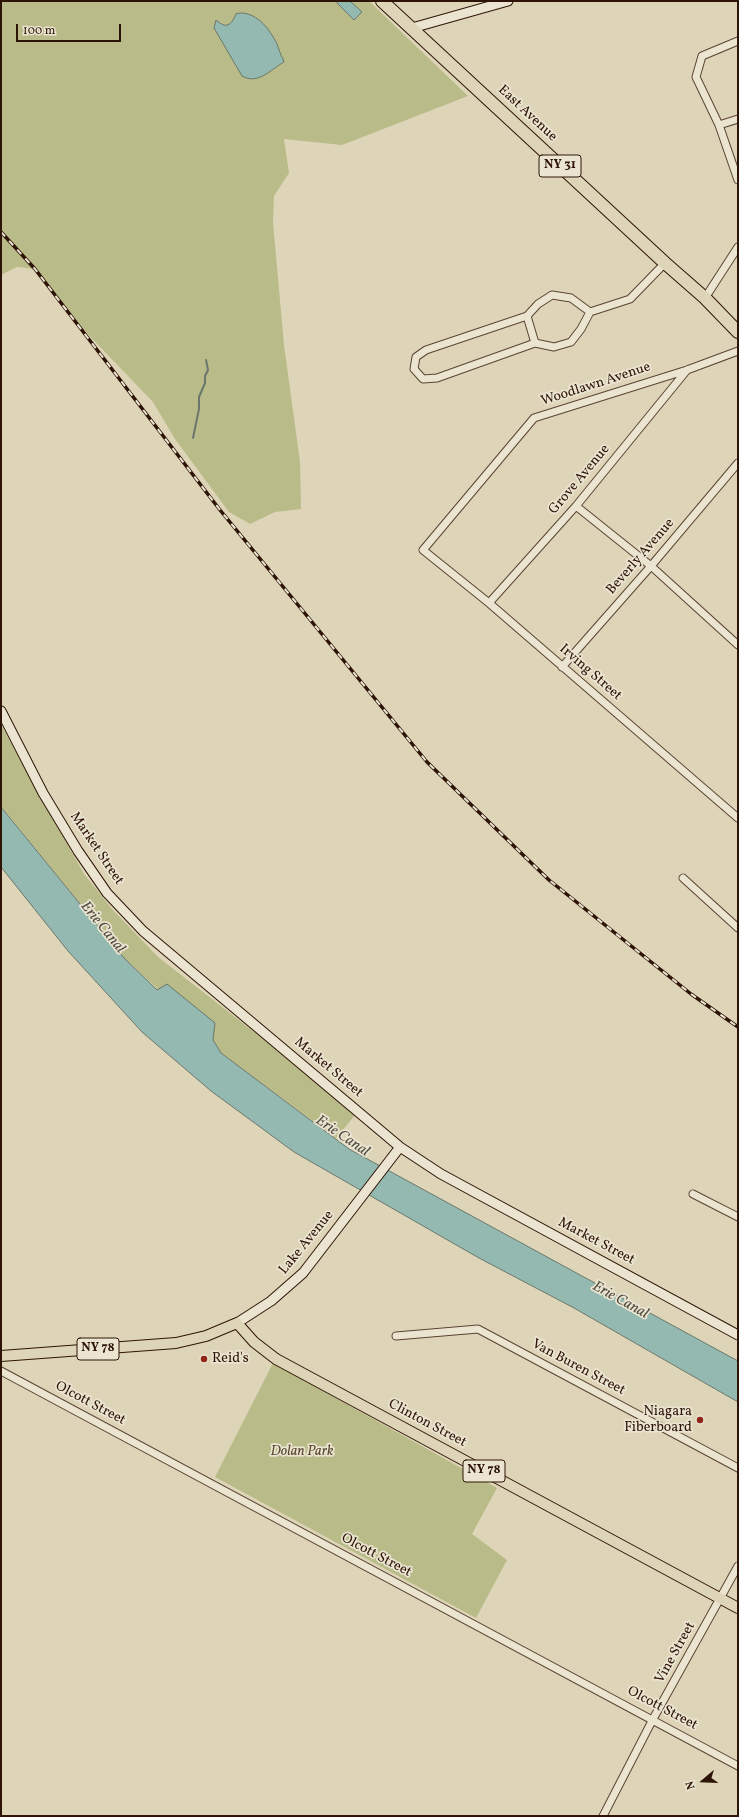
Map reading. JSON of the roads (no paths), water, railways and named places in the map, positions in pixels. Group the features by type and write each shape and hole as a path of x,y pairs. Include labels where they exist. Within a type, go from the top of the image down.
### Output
{"highway":[{"name":"East Avenue","path":"382,1 665,263 705,298 738,332"}],"main road":[{"name":"Lake Avenue","path":"1,1356 176,1343 206,1336 237,1323"},
{"name":"Clinton Street","path":"237,1323 254,1342 276,1359 738,1608"}],"street":[{"path":"412,28 508,1"},
{"path":"738,41 702,56 696,77 719,125 738,180"},
{"path":"719,125 738,119"},
{"path":"705,298 738,247"},
{"path":"590,312 571,298 552,295 538,304 527,316 426,350 416,357 414,369 423,379 437,378 535,343 554,347 571,342 581,329 590,312 630,299 665,263"},
{"path":"527,316 535,343"},
{"name":"Woodlawn Avenue","path":"423,550 534,418 687,370 738,351"},
{"name":"Grove Avenue","path":"489,604 576,506 687,370"},
{"name":"Beverly Avenue","path":"562,667 651,566 738,463"},
{"path":"576,506 651,566 738,645"},
{"name":"Irving Street","path":"423,550 489,604 738,818"},
{"name":"Market Street","path":"1,711 43,793 78,851 108,893 144,931 400,1147 441,1174 738,1335"},
{"path":"683,878 738,928"},
{"name":"Lake Avenue","path":"237,1323 262,1308 303,1274 400,1147"},
{"path":"693,1194 738,1218"},
{"name":"Van Buren Street","path":"396,1336 478,1329 738,1468"},
{"name":"Olcott Street","path":"1,1371 654,1719 738,1766"},
{"name":"Vine Street","path":"603,1816 654,1719 738,1566"}],"water":[{"path":"339,1 350,1 362,12 354,20 337,3"},
{"path":"241,13 253,16 263,23 277,44 284,62 259,78 253,79 242,76 214,28 216,20 223,25 228,25 236,14"},
{"name":"Erie Canal","path":"1,807 124,958 157,990 167,984 215,1023 213,1040 221,1053 349,1149 738,1361 738,1402 574,1308 479,1258 294,1152 211,1091 142,1032 68,951 1,867"}],"waterway":[{"path":"193,438 199,409 199,397 205,383 205,376 208,370 206,360"}],"railway":[{"path":"1,232 35,269 220,510 427,762 549,880 691,994 738,1027"}],"place":[{"name":"Reid's","path":"204,1359"},
{"name":"Niagara Fiberboard","path":"700,1420"}],"park label":[{"name":"Dolan Park","path":"302,1452"}]}
